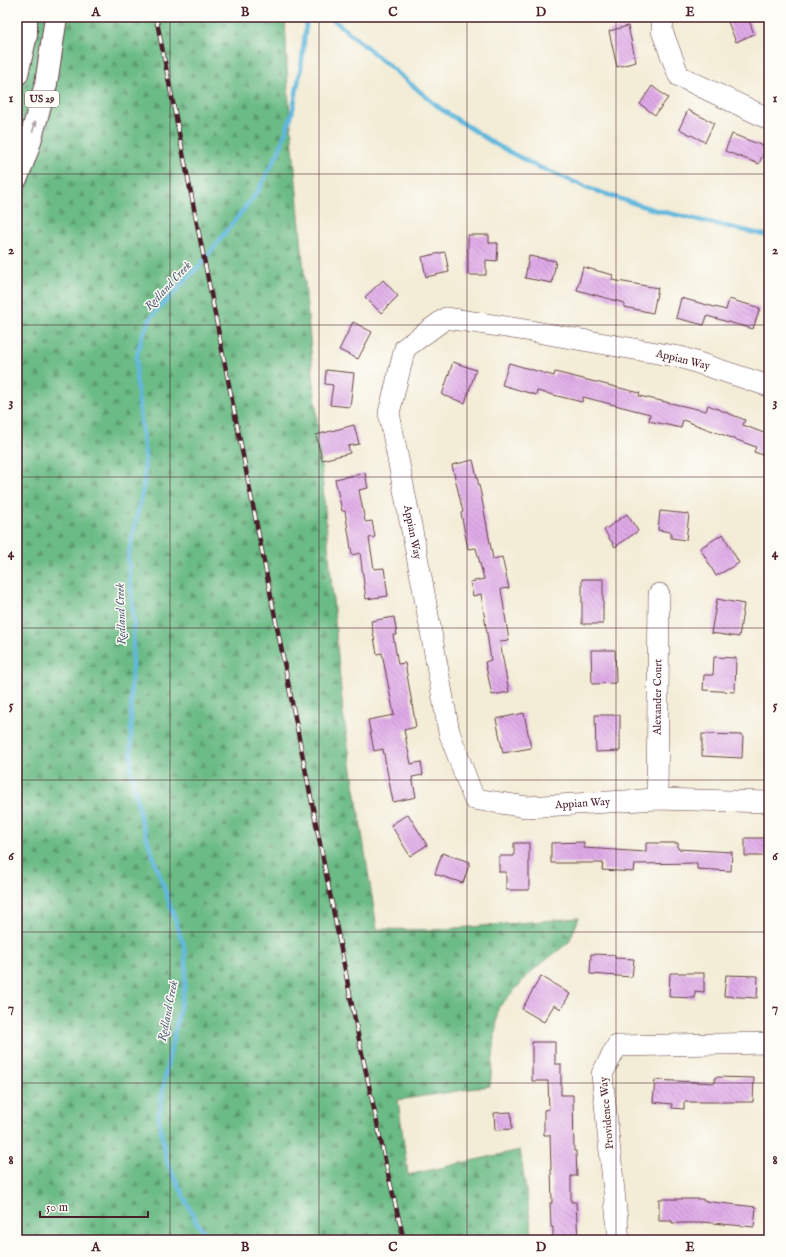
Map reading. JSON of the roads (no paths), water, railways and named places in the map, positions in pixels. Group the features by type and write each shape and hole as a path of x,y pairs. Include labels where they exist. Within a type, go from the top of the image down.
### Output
{"main road":[{"path":"17,74 26,35 26,17"},
{"name":"US 29","path":"17,177 28,148 46,84 56,17"}],"street":[{"path":"663,17 662,31 679,76 769,119"},
{"name":"Appian Way","path":"769,386 680,357 446,318 405,348 389,413 449,732 474,799 527,807 657,799 769,802"},
{"name":"Alexander Court","path":"657,799 659,594"},
{"name":"Providence Way","path":"619,1240 602,1074 617,1046 769,1043"}],"waterway":[{"name":"Redland Creek","path":"211,1240 197,1223 166,1160 159,1117 165,1076 184,989 186,967 184,946 141,821 131,768 131,689 134,622 128,557 144,484 145,454 136,377 137,356 142,335 152,316 200,265 258,191 279,151 292,114 301,67 306,25 305,17"},
{"path":"330,17 441,109 495,144 534,165 593,190 655,210 769,236"}],"railway":[{"path":"156,17 357,1030 404,1240"}]}
